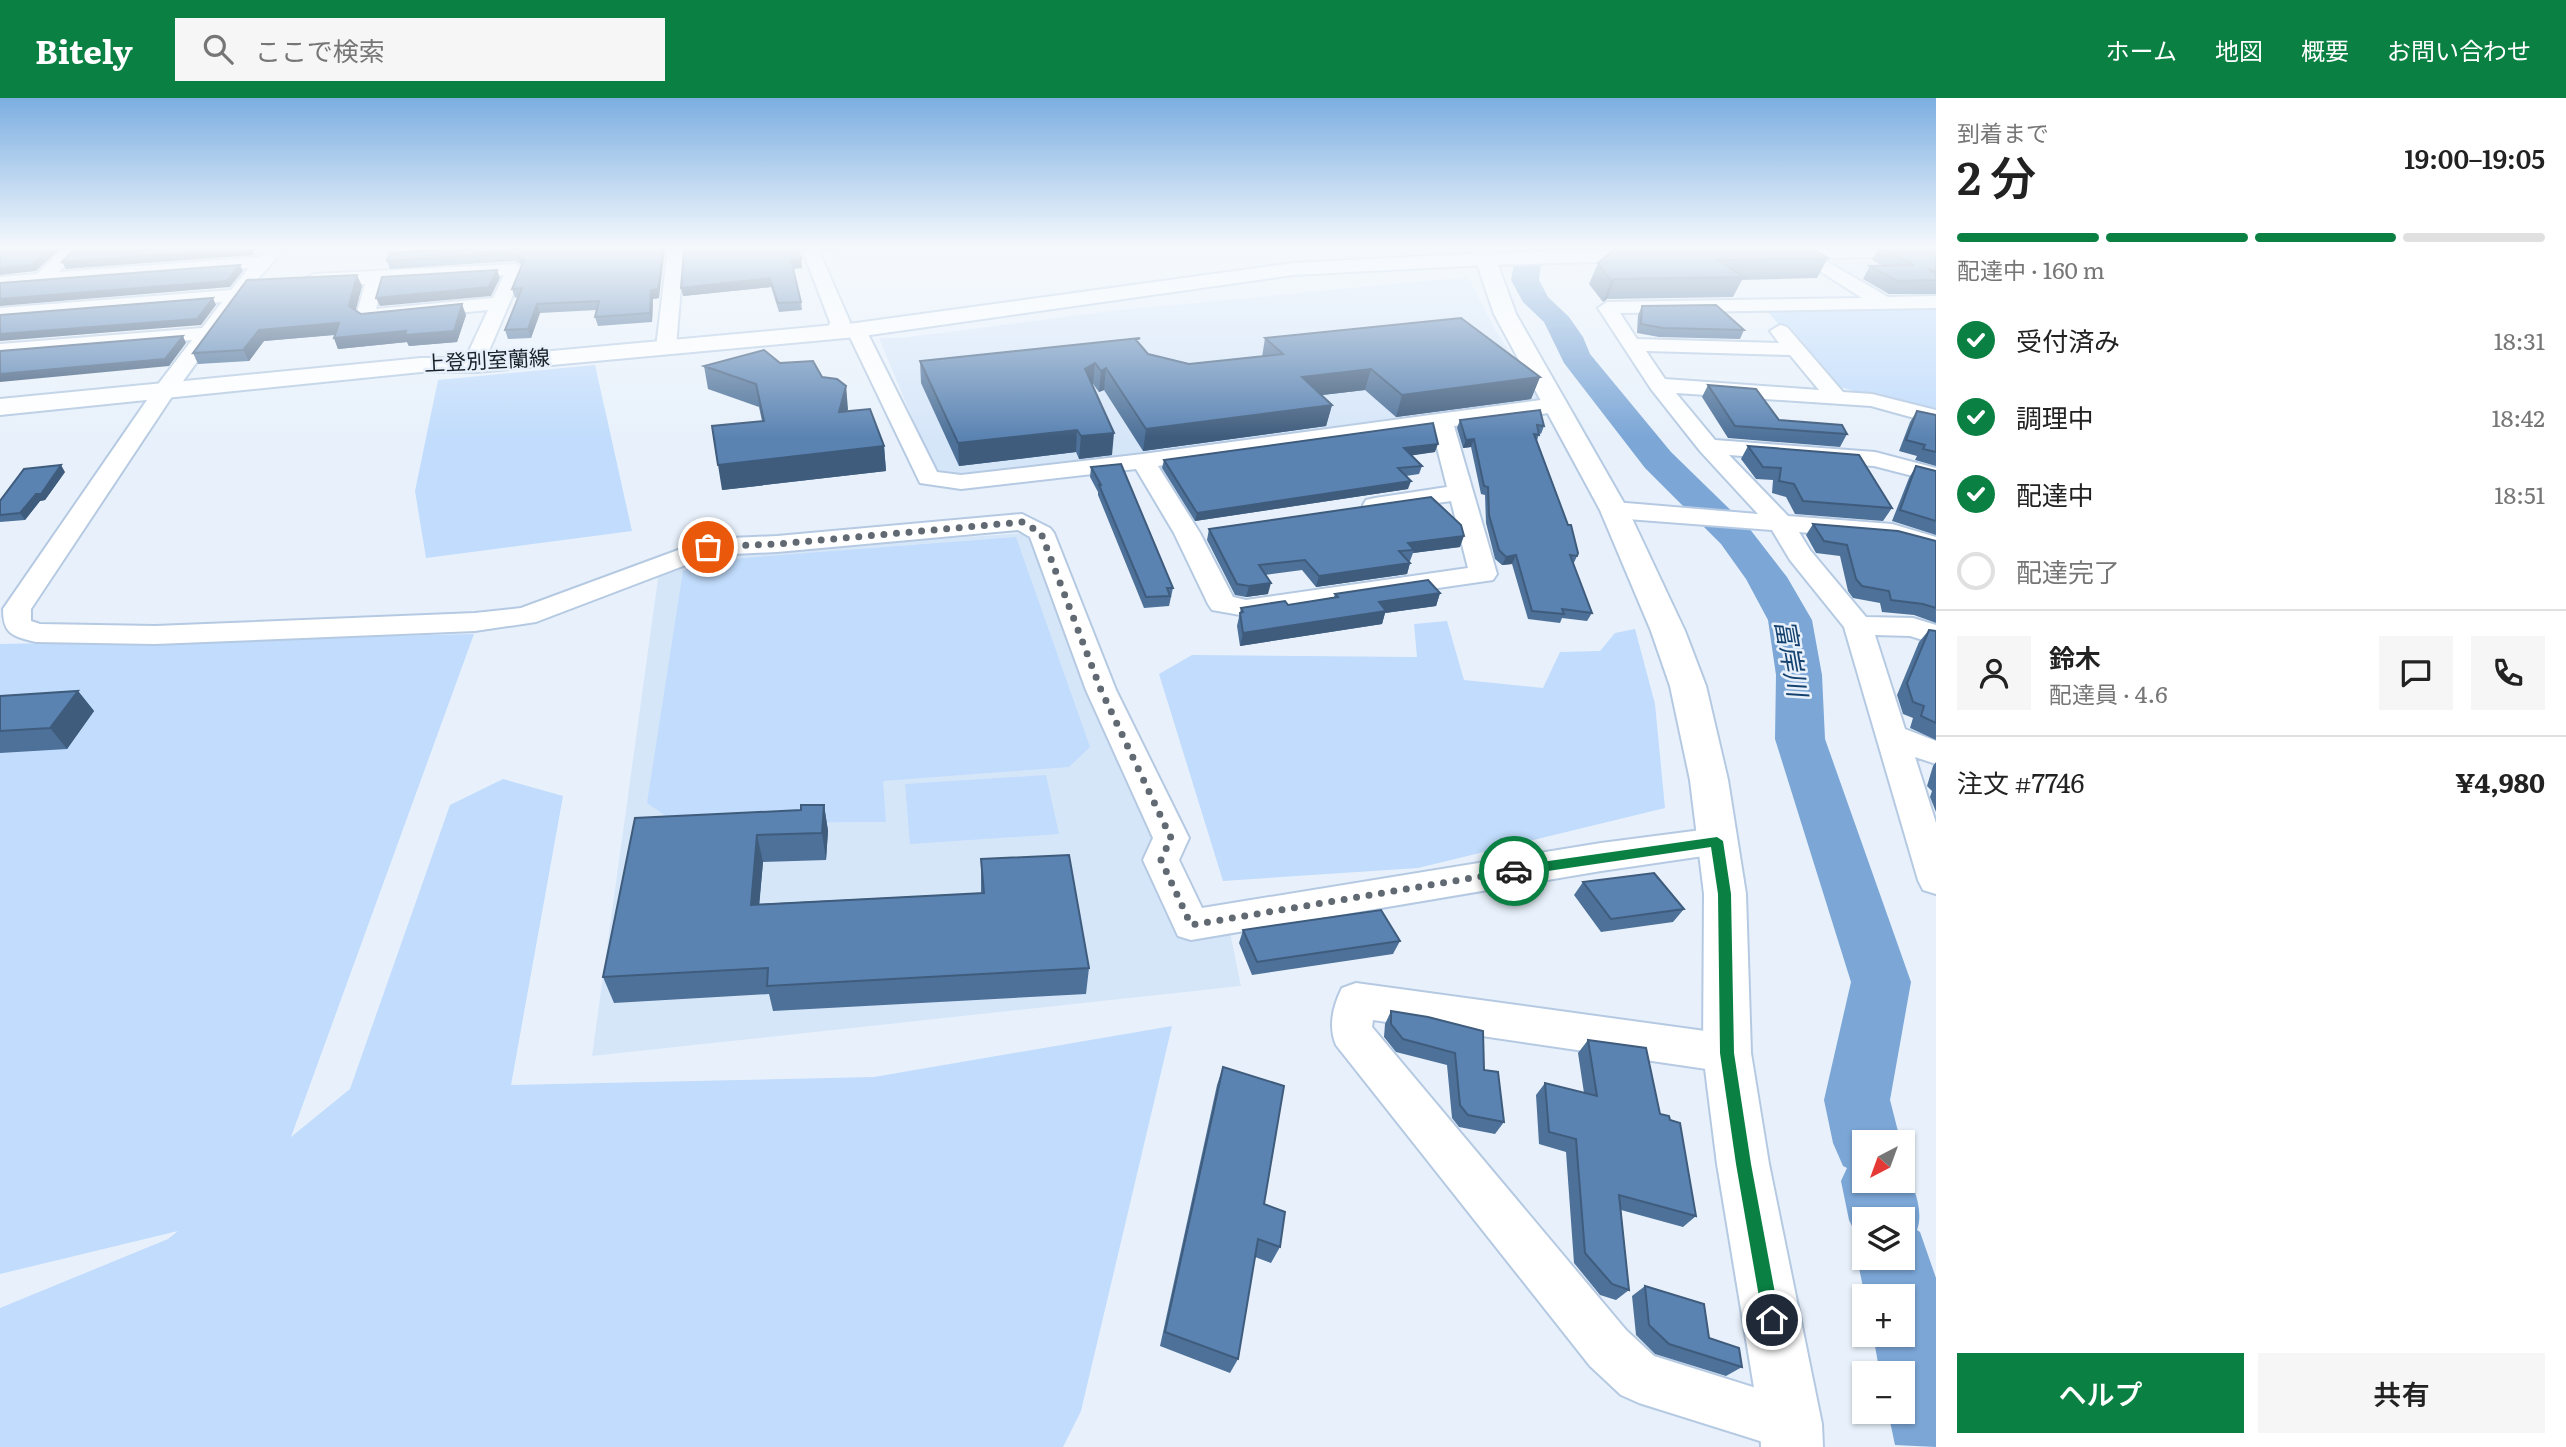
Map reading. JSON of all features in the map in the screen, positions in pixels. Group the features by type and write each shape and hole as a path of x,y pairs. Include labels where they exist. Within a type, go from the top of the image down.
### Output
{"main road":[{"name":"上登別室蘭線","path":"0,407 421,365 476,365 846,331 983,312"},
{"path":"1504,312 1614,510 1668,631 1688,686 1709,780 1725,894 1727,1053 1743,1164 1792,1435"}],"street":[{"path":"0,314 18,312"},
{"path":"224,312 164,392 18,609 17,625 36,633 155,635 475,622 526,616 708,547 777,544 1022,522 1041,533 1101,690 1171,838 1161,860 1191,925 1601,857 1717,841"},
{"path":"366,312 365,316 407,312"},
{"path":"476,365 478,353 495,312"},
{"path":"666,348 670,312"},
{"path":"836,312 928,478 961,482 1143,461 1556,405"},
{"path":"1610,312 1658,384 1708,446 1780,523 1799,554 1858,626 1936,880"},
{"path":"1762,312 1837,398"},
{"path":"0,350 208,333"},
{"path":"1632,345 1795,349"},
{"path":"1658,384 1872,400 1936,417"},
{"path":"1143,461 1186,533 1222,604 1246,608 1483,574 1441,421"},
{"path":"1708,446 1875,459 1936,475"},
{"path":"1350,509 1459,492"},
{"path":"1614,510 1892,532 1936,545"},
{"path":"1186,533 1214,529"},
{"path":"1858,626 1913,627 1936,635"},
{"path":"1893,736 1936,753"},
{"path":"1727,1053 1356,1000 1351,1032 1608,1348 1639,1377 1792,1435"}],"shaded area":[{"path":"1104,312 1486,312 1543,402 958,476 933,468 879,338 902,338"},
{"path":"1768,312 1936,312 1936,413 1832,385"},
{"path":"595,365 632,531 426,558 415,491 438,380"},
{"path":"1026,533 1163,837 1156,877 1229,927 1241,986 592,1056 659,571 707,554"},
{"path":"1016,537 1090,747 1069,767 883,781 886,822 676,823 647,803 683,571 705,561"},
{"path":"1447,621 1464,680 1543,688 1560,652 1600,651 1615,633 1635,629 1655,704 1665,808 1418,868 1223,881 1159,674 1192,655 1417,657 1414,624"},
{"path":"474,634 291,1137 350,1089 450,805 503,779 563,796 511,1085 874,1077 1172,1026 1081,1411 1063,1447 0,1447 0,1308 168,1239 178,1231 0,1274 0,644"},
{"path":"1046,775 1059,834 910,844 905,784"}],"building":[{"path":"38,312 202,312 197,319 0,334 0,315"},
{"path":"223,312 460,312 454,331 405,335 406,331 334,338 339,323 259,330 243,350 193,353"},
{"path":"512,312 534,312 528,329 505,330"},
{"path":"596,312 650,312 650,313 595,317"},
{"path":"1642,312 1724,312 1744,330 1663,328 1641,324"},
{"path":"1461,318 1540,377 1402,395 1371,369 1302,377 1332,405 1146,429 1106,368 1101,371 1095,363 1085,369 1114,433 1081,436 1077,430 958,443 920,361 1140,338 1136,340 1148,354 1189,364 1283,354 1265,338"},
{"path":"183,336 165,359 0,374 0,351"},
{"path":"764,350 780,363 813,361 822,377 837,379 846,386 839,412 870,409 884,446 718,465 712,426 764,421 756,384 704,366"},
{"path":"1708,385 1756,389 1779,420 1842,425 1847,434 1735,426"},
{"path":"1540,410 1544,426 1537,425 1539,435 1534,434 1568,525 1571,525 1578,553 1577,556 1570,555 1592,613 1562,609 1564,614 1532,611 1516,555 1506,557 1499,550 1489,515 1488,487 1484,486 1474,439 1466,440 1460,420"},
{"path":"1917,411 1936,415 1936,452 1923,449 1925,445 1906,440"},
{"path":"1433,423 1438,444 1404,448 1422,466 1398,468 1411,481 1197,513 1164,460"},
{"path":"1748,446 1859,455 1892,508 1803,501 1794,484 1779,481 1781,468 1763,467"},
{"path":"1121,464 1173,588 1167,588 1170,596 1146,597 1101,485 1091,467"},
{"path":"61,465 41,494 36,494 20,513 0,515 0,501 24,469"},
{"path":"1916,466 1936,471 1936,521 1900,510"},
{"path":"1431,497 1461,525 1464,536 1408,543 1414,550 1399,551 1410,563 1319,576 1305,560 1259,565 1271,583 1249,586 1237,584 1209,529"},
{"path":"1813,524 1898,531 1936,541 1936,608 1891,600 1889,591 1862,586 1856,579 1847,545 1824,541"},
{"path":"1428,580 1440,593 1379,602 1386,611 1243,633 1241,608 1285,601 1288,605 1338,597 1335,594"},
{"path":"1929,630 1936,631 1936,723 1921,716 1924,706 1913,702 1907,683"},
{"path":"78,691 50,728 0,731 0,696"},
{"path":"801,805 824,805 822,833 757,835 751,905 984,893 981,859 1069,855 1089,968 767,986 768,968 603,977 635,818 801,810"},
{"path":"1654,873 1684,909 1611,919 1583,882"},
{"path":"1381,910 1400,941 1257,962 1243,930"},
{"path":"1391,1011 1483,1031 1484,1070 1498,1072 1504,1122 1468,1115 1460,1105 1455,1053 1403,1039 1391,1024"},
{"path":"1588,1040 1646,1048 1660,1114 1680,1123 1696,1216 1619,1195 1629,1290 1612,1284 1585,1253 1576,1139 1549,1132 1545,1083 1597,1096"},
{"path":"1223,1067 1284,1086 1264,1204 1285,1212 1280,1247 1258,1239 1238,1359 1165,1332"},
{"path":"1645,1286 1704,1304 1709,1338 1739,1348 1742,1367 1669,1344 1649,1325"}],"waterway":[{"name":"富岸川","path":"1549,312 1568,337 1575,356 1658,460 1735,536 1766,577 1790,620 1799,675 1800,739 1881,982 1857,1100 1864,1130"},
{"name":"富岸川","path":"1879,1194 1882,1207"},
{"name":"富岸川","path":"1897,1270 1936,1445"}],"way so far":[{"path":"708,547 777,544 1022,522 1041,533 1101,690 1171,838 1161,860 1191,925 1514,871"}],"route":[{"path":"1514,871 1717,841 1725,894 1727,1053 1743,1164 1772,1320"}]}
